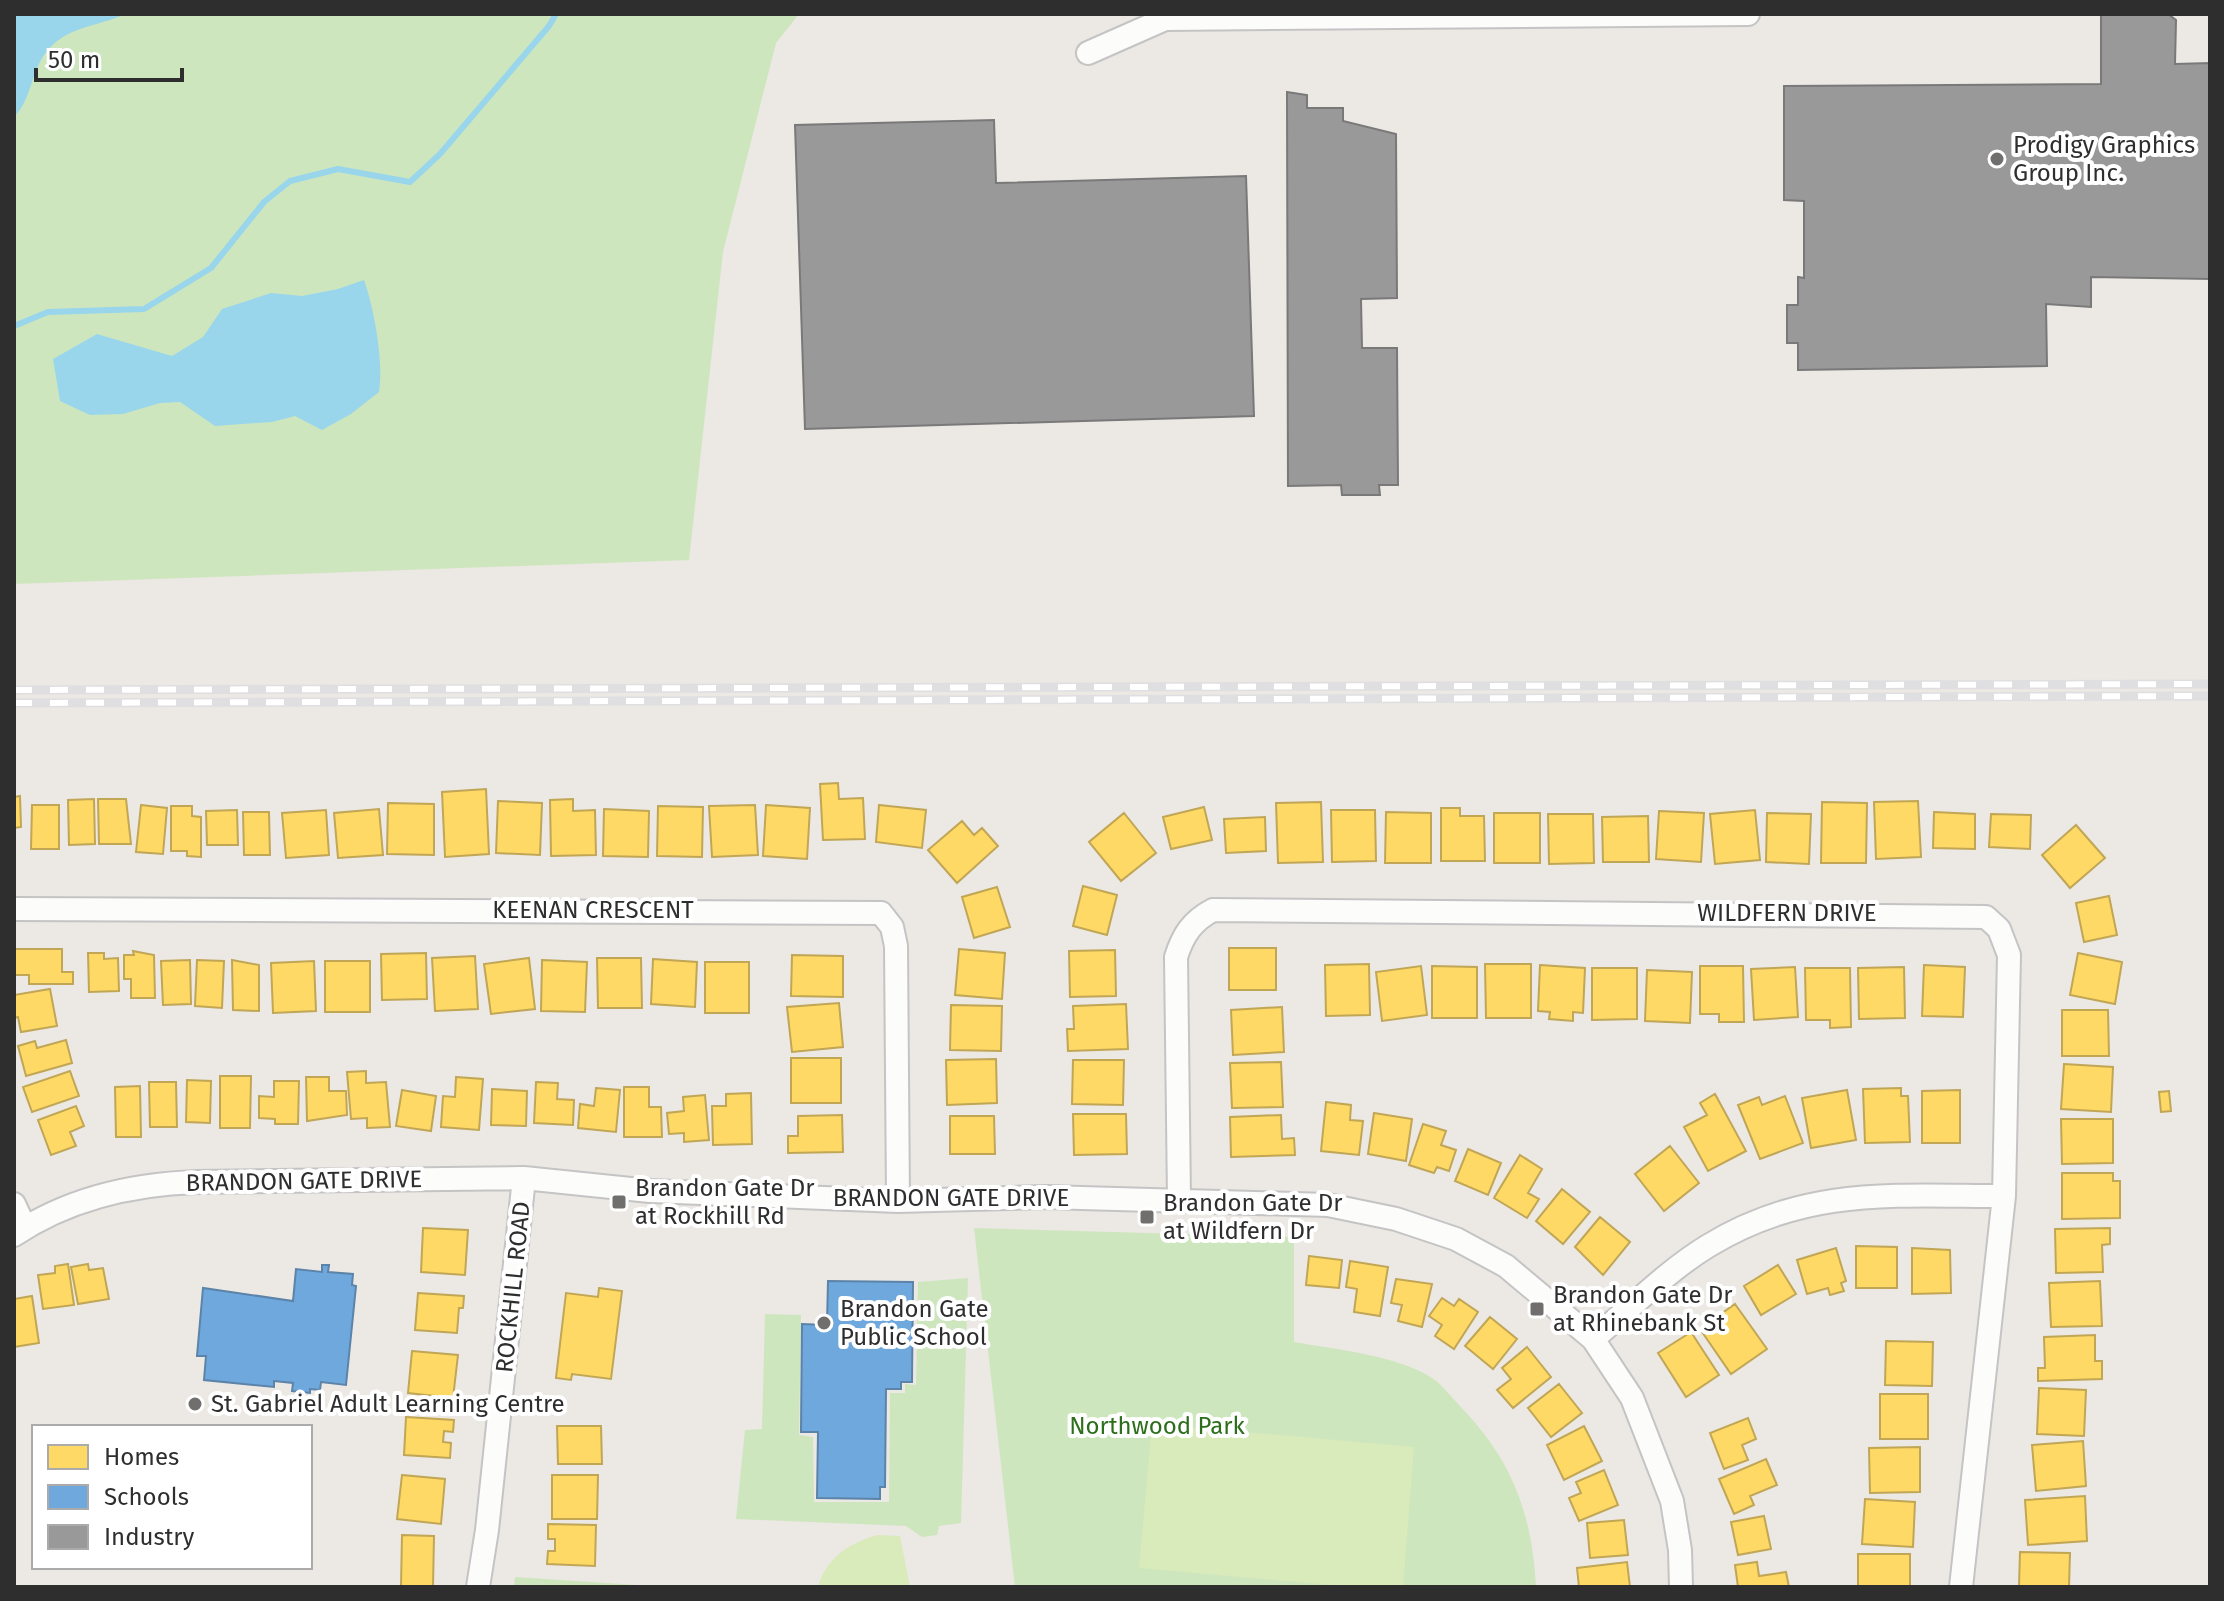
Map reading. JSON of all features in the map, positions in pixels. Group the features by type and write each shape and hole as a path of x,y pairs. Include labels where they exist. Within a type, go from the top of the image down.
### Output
{"street":[{"path":"1088,53 1165,19 1748,14"},
{"name":"KEENAN CRESCENT","path":"14,909 881,913 892,927 896,946 898,1201"},
{"name":"WILDFERN DRIVE","path":"1179,1199 1176,957 1182,937 1197,918 1213,910 1986,917 1999,929 2009,955 2004,1196 1961,1587"},
{"name":"BRANDON GATE DRIVE","path":"19,1231 76,1202 157,1183 524,1178 650,1191 898,1201 1179,1199 1328,1205 1396,1219 1456,1239 1506,1266 1593,1339 1632,1398 1672,1501 1680,1550 1681,1587"},
{"name":"ROCKHILL ROAD","path":"478,1587 487,1530 524,1178"},
{"path":"1593,1339 1707,1247 1797,1206 1871,1196 2004,1196"},
{"path":"14,1204 19,1231"}],"green space":[{"path":"14,14 799,14 776,43 723,252 689,560 14,584"},
{"name":"Northwood Park","path":"974,1228 1294,1237 1294,1342 1387,1359 1421,1372 1442,1386 1478,1426 1506,1467 1530,1535 1536,1587 1015,1587"},
{"path":"968,1278 961,1523 939,1526 937,1535 922,1537 906,1526 736,1519 745,1430 762,1429 765,1314 801,1315 799,1435 813,1437 814,1502 889,1502 890,1393 905,1393 905,1384 916,1385 918,1282"},
{"path":"1152,1424 1414,1447 1403,1587 1354,1587 1139,1568"},
{"path":"877,1535 900,1536 910,1587 818,1587 827,1567 840,1553"},
{"path":"515,1577 637,1585 645,1587 514,1587"}],"water":[{"path":"14,14 126,14 71,33 52,45 40,62 24,103 14,117"},
{"path":"364,280 377,335 379,392 351,414 322,430 295,416 272,422 215,426 180,402 160,403 123,414 90,415 60,401 53,359 97,334 172,356 203,337 222,309 271,293 302,296"}],"building: Homes":[{"path":"838,783 839,799 863,798 865,839 823,840 820,784"},
{"path":"486,789 489,854 445,857 442,792"},
{"path":"20,796 21,827 14,828 14,797"},
{"path":"94,799 95,844 69,845 68,800"},
{"path":"98,799 126,799 131,844 99,844"},
{"path":"573,799 573,811 595,810 596,855 551,856 550,800"},
{"path":"498,801 542,803 540,855 496,853"},
{"path":"1918,801 1921,857 1876,859 1874,802"},
{"path":"1321,802 1323,862 1278,863 1276,803"},
{"path":"1822,802 1867,803 1866,863 1821,863"},
{"path":"388,803 434,804 434,855 387,854"},
{"path":"32,805 59,805 59,849 31,849"},
{"path":"141,805 167,808 163,854 136,852"},
{"path":"755,805 758,855 712,857 709,806"},
{"path":"766,805 810,808 807,859 763,856"},
{"path":"879,805 926,810 922,848 876,842"},
{"path":"171,806 192,806 192,816 201,817 201,857 187,856 187,851 171,851"},
{"path":"658,806 703,807 702,857 657,856"},
{"path":"1204,807 1212,840 1171,849 1163,817"},
{"path":"1441,808 1460,808 1460,816 1484,816 1485,861 1441,861"},
{"path":"379,809 383,855 338,858 334,813"},
{"path":"604,809 649,811 648,857 603,856"},
{"path":"237,810 238,845 207,845 206,811"},
{"path":"326,810 329,855 286,858 282,813"},
{"path":"1331,810 1375,810 1376,861 1332,862"},
{"path":"1755,810 1760,860 1715,864 1710,814"},
{"path":"1659,811 1704,813 1701,862 1656,859"},
{"path":"243,812 269,812 270,855 244,855"},
{"path":"1386,812 1431,813 1431,863 1385,863"},
{"path":"1934,812 1975,814 1975,849 1933,848"},
{"path":"1124,813 1156,853 1121,881 1089,842"},
{"path":"1494,813 1540,813 1540,863 1494,863"},
{"path":"1767,813 1811,814 1809,864 1766,862"},
{"path":"1548,814 1593,814 1594,863 1549,864"},
{"path":"1991,814 2031,815 2030,849 1989,847"},
{"path":"1648,816 1649,862 1603,862 1602,817"},
{"path":"1265,817 1266,851 1226,853 1224,819"},
{"path":"962,821 974,835 982,828 998,846 957,883 928,850"},
{"path":"2076,825 2105,858 2070,888 2042,855"},
{"path":"1083,886 1117,895 1107,935 1073,926"},
{"path":"997,887 1010,927 974,938 962,897"},
{"path":"2109,896 2117,935 2084,942 2076,903"},
{"path":"1229,948 1276,948 1276,990 1229,990"},
{"path":"14,949 62,949 62,972 73,972 73,984 29,984 29,975 14,975"},
{"path":"959,949 1005,953 1002,999 955,995"},
{"path":"1115,950 1116,996 1070,997 1069,951"},
{"path":"133,951 154,955 155,998 131,998 131,979 124,979 124,955 134,955"},
{"path":"88,953 104,953 104,959 118,958 119,991 89,992"},
{"path":"426,953 427,999 382,1000 381,954"},
{"path":"2078,953 2122,962 2115,1004 2070,995"},
{"path":"792,955 843,956 843,997 791,996"},
{"path":"475,956 478,1009 435,1011 432,958"},
{"path":"529,958 535,1009 491,1014 484,964"},
{"path":"597,958 641,958 642,1008 598,1008"},
{"path":"653,959 697,962 695,1007 651,1004"},
{"path":"190,960 191,1004 163,1005 161,961"},
{"path":"197,960 224,961 222,1008 195,1006"},
{"path":"232,960 259,965 259,1011 233,1010"},
{"path":"542,960 587,962 585,1012 541,1011"},
{"path":"314,961 316,1011 273,1013 271,963"},
{"path":"325,961 370,961 370,1012 325,1012"},
{"path":"705,962 749,962 749,1013 705,1013"},
{"path":"1369,964 1370,1015 1326,1016 1325,965"},
{"path":"1485,964 1531,964 1531,1018 1486,1018"},
{"path":"1540,965 1585,968 1583,1013 1573,1012 1573,1021 1549,1019 1550,1012 1538,1011"},
{"path":"1924,965 1965,967 1963,1017 1922,1016"},
{"path":"1421,966 1427,1015 1382,1021 1376,972"},
{"path":"1432,966 1477,967 1477,1018 1432,1018"},
{"path":"1700,966 1743,966 1744,1022 1719,1022 1719,1014 1700,1014"},
{"path":"1795,967 1798,1017 1754,1020 1751,969"},
{"path":"1904,967 1905,1018 1859,1019 1858,968"},
{"path":"1592,968 1637,968 1637,1019 1592,1020"},
{"path":"1805,968 1850,968 1851,1027 1830,1028 1830,1020 1806,1020"},
{"path":"1647,970 1692,972 1690,1023 1645,1021"},
{"path":"50,989 57,1026 21,1032 18,1017 14,1018 14,995"},
{"path":"839,1003 843,1047 792,1052 787,1007"},
{"path":"1126,1004 1128,1049 1068,1051 1067,1029 1074,1029 1073,1006"},
{"path":"951,1005 1002,1006 1001,1051 950,1050"},
{"path":"1282,1007 1284,1052 1233,1055 1231,1010"},
{"path":"2062,1010 2108,1010 2109,1056 2062,1056"},
{"path":"66,1040 72,1063 26,1076 18,1046 35,1041 37,1048"},
{"path":"791,1058 841,1058 841,1103 791,1103"},
{"path":"996,1059 997,1103 947,1105 946,1060"},
{"path":"1073,1060 1124,1060 1123,1105 1072,1104"},
{"path":"1281,1062 1283,1107 1232,1108 1230,1063"},
{"path":"2064,1064 2113,1067 2111,1112 2061,1109"},
{"path":"70,1071 79,1096 32,1112 23,1087"},
{"path":"366,1071 366,1083 386,1082 390,1127 367,1128 367,1118 351,1119 347,1072"},
{"path":"220,1076 251,1076 250,1128 220,1128"},
{"path":"306,1077 329,1077 329,1091 346,1091 347,1115 307,1121"},
{"path":"456,1077 483,1079 479,1130 441,1127 443,1096 455,1097"},
{"path":"187,1080 211,1081 210,1123 186,1122"},
{"path":"274,1081 299,1081 298,1124 275,1124 275,1119 259,1118 259,1096 274,1097"},
{"path":"149,1082 176,1082 177,1127 150,1127"},
{"path":"536,1082 558,1083 557,1099 574,1100 573,1125 534,1123"},
{"path":"140,1086 141,1137 116,1137 115,1087"},
{"path":"624,1087 649,1087 649,1107 661,1107 662,1137 624,1137"},
{"path":"596,1088 620,1090 616,1132 578,1128 580,1104 594,1106"},
{"path":"1901,1088 1901,1096 1908,1096 1910,1142 1865,1143 1863,1089"},
{"path":"492,1089 527,1091 526,1126 491,1125"},
{"path":"402,1090 436,1096 431,1131 396,1126"},
{"path":"1847,1090 1856,1140 1811,1148 1802,1098"},
{"path":"1960,1090 1960,1143 1922,1143 1922,1091"},
{"path":"2169,1091 2171,1111 2161,1112 2159,1092"},
{"path":"751,1093 752,1144 713,1145 712,1106 726,1106 726,1094"},
{"path":"1715,1094 1746,1151 1708,1171 1684,1127 1707,1115 1700,1103"},
{"path":"705,1095 709,1140 684,1142 684,1133 669,1134 667,1113 684,1111 683,1097"},
{"path":"1785,1096 1803,1143 1760,1159 1738,1105 1759,1097 1762,1105"},
{"path":"1326,1102 1351,1105 1350,1120 1363,1121 1359,1155 1321,1151"},
{"path":"76,1106 84,1126 70,1132 76,1146 51,1155 38,1120"},
{"path":"1374,1113 1412,1119 1406,1161 1368,1154"},
{"path":"1073,1114 1126,1114 1127,1154 1074,1155"},
{"path":"842,1115 843,1152 788,1153 788,1136 798,1136 798,1116"},
{"path":"1281,1115 1282,1139 1294,1138 1295,1155 1231,1157 1230,1117"},
{"path":"950,1116 994,1116 995,1154 950,1154"},
{"path":"2061,1119 2113,1119 2113,1163 2062,1164"},
{"path":"1423,1124 1446,1131 1441,1145 1456,1150 1449,1171 1437,1167 1434,1173 1409,1165"},
{"path":"1670,1146 1699,1183 1664,1211 1635,1174"},
{"path":"1468,1149 1501,1163 1488,1195 1455,1181"},
{"path":"1520,1155 1542,1169 1528,1193 1539,1199 1527,1218 1494,1198"},
{"path":"2062,1173 2113,1173 2113,1181 2120,1181 2120,1218 2062,1219"},
{"path":"1562,1189 1590,1212 1563,1244 1536,1221"},
{"path":"1600,1217 1630,1242 1603,1275 1575,1247"},
{"path":"423,1228 468,1230 465,1275 421,1272"},
{"path":"2110,1228 2110,1244 2102,1245 2103,1272 2056,1273 2055,1229"},
{"path":"1856,1246 1897,1247 1897,1288 1856,1288"},
{"path":"1836,1248 1846,1281 1841,1283 1844,1291 1830,1295 1828,1288 1807,1294 1797,1260"},
{"path":"1912,1248 1950,1250 1951,1293 1912,1294"},
{"path":"1309,1256 1342,1260 1339,1288 1306,1285"},
{"path":"1350,1261 1388,1267 1380,1316 1354,1312 1357,1289 1346,1287"},
{"path":"68,1264 74,1305 43,1309 38,1275 55,1273 55,1266"},
{"path":"88,1264 89,1270 103,1268 109,1299 78,1304 71,1267"},
{"path":"1778,1265 1796,1294 1761,1315 1744,1286"},
{"path":"1396,1279 1432,1284 1422,1327 1398,1321 1402,1305 1391,1303"},
{"path":"2100,1281 2102,1326 2051,1327 2049,1283"},
{"path":"599,1288 622,1291 611,1379 572,1374 571,1380 556,1378 566,1293 598,1297"},
{"path":"418,1293 464,1296 463,1308 459,1308 457,1333 415,1330"},
{"path":"32,1296 39,1343 14,1347 14,1299"},
{"path":"1442,1298 1454,1306 1459,1299 1478,1312 1454,1349 1435,1336 1442,1325 1429,1316"},
{"path":"1735,1304 1767,1349 1731,1374 1700,1329"},
{"path":"1490,1317 1517,1339 1493,1369 1465,1346"},
{"path":"1691,1332 1719,1375 1686,1397 1658,1353"},
{"path":"2095,1335 2095,1361 2102,1361 2102,1379 2038,1381 2038,1368 2045,1368 2044,1337"},
{"path":"1886,1341 1933,1342 1932,1386 1885,1385"},
{"path":"1527,1347 1551,1377 1513,1408 1497,1390 1511,1379 1502,1368"},
{"path":"412,1351 458,1355 453,1398 408,1393"},
{"path":"1559,1384 1582,1413 1551,1437 1528,1408"},
{"path":"2039,1388 2086,1390 2084,1436 2037,1434"},
{"path":"1880,1394 1928,1394 1928,1439 1880,1439"},
{"path":"406,1417 454,1420 453,1432 444,1431 443,1442 451,1443 450,1458 404,1455"},
{"path":"1748,1418 1756,1439 1742,1445 1748,1460 1724,1469 1710,1433"},
{"path":"557,1426 601,1426 602,1464 558,1464"},
{"path":"1584,1426 1602,1461 1564,1480 1547,1445"},
{"path":"2083,1441 2086,1486 2036,1491 2032,1445"},
{"path":"1920,1447 1920,1492 1870,1493 1869,1448"},
{"path":"1766,1459 1777,1485 1750,1496 1754,1505 1734,1514 1719,1479"},
{"path":"1604,1470 1618,1505 1579,1521 1569,1498 1581,1493 1576,1482"},
{"path":"402,1475 445,1479 441,1524 397,1519"},
{"path":"552,1475 598,1475 597,1519 552,1519"},
{"path":"2085,1496 2087,1541 2028,1545 2025,1500"},
{"path":"1865,1499 1915,1502 1913,1547 1862,1544"},
{"path":"1764,1516 1771,1549 1738,1555 1731,1522"},
{"path":"1624,1520 1628,1555 1590,1558 1587,1523"},
{"path":"548,1524 596,1525 595,1566 547,1564 548,1551 555,1551 555,1539 548,1539"},
{"path":"402,1535 434,1536 433,1587 401,1587"},
{"path":"2020,1552 2070,1553 2069,1587 2019,1587"},
{"path":"1858,1554 1910,1554 1910,1587 1858,1587"},
{"path":"1627,1562 1630,1587 1579,1587 1577,1568"},
{"path":"1757,1562 1759,1576 1786,1572 1789,1587 1738,1587 1735,1565"}],"building: Schools":[{"path":"322,1265 329,1265 328,1272 353,1274 352,1285 356,1286 346,1385 321,1382 320,1390 310,1389 310,1393 292,1391 293,1383 274,1381 274,1387 204,1380 206,1356 197,1356 203,1288 293,1301 296,1269 322,1272"},
{"path":"828,1281 913,1282 912,1382 901,1382 901,1389 886,1389 885,1487 880,1487 880,1499 817,1498 818,1432 801,1432 802,1324 827,1325"}],"building: Industry":[{"name":"Prodigy Graphics Group Inc.","path":"2101,14 2168,14 2176,20 2175,64 2210,63 2210,279 2091,277 2091,307 2046,304 2047,366 1798,370 1798,343 1787,343 1787,305 1798,305 1798,277 1804,278 1804,201 1784,200 1784,86 2101,84"},
{"path":"1287,92 1307,95 1307,108 1343,108 1343,121 1396,134 1397,298 1361,299 1362,348 1397,348 1398,485 1379,485 1380,495 1342,495 1341,485 1288,486"},
{"path":"994,120 996,183 1246,176 1254,416 805,429 795,125"}],"waterway":[{"path":"14,326 48,312 144,309 211,268 264,202 290,181 338,169 410,182 440,154 556,14"}],"railway":[{"path":"14,690 2210,684"},
{"path":"14,703 2210,696"}],"place":[{"name":"Prodigy Graphics Group Inc.","path":"1997,159"},
{"name":"Brandon Gate Dr at Rockhill Rd","path":"619,1202"},
{"name":"Brandon Gate Dr at Wildfern Dr","path":"1147,1217"},
{"name":"Brandon Gate Dr at Rhinebank St","path":"1537,1309"},
{"name":"Brandon Gate Public School","path":"824,1323"},
{"name":"St. Gabriel Adult Learning Centre","path":"195,1404"}]}
